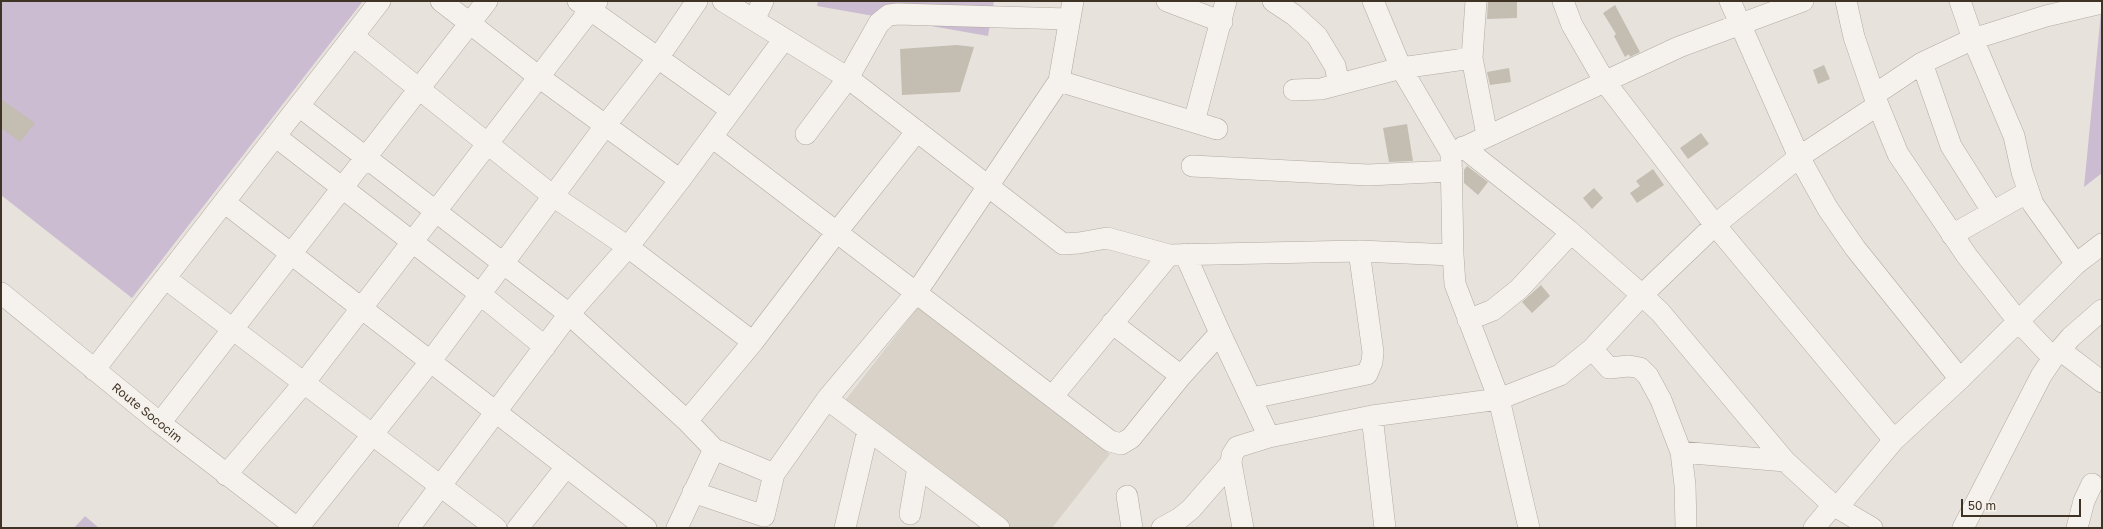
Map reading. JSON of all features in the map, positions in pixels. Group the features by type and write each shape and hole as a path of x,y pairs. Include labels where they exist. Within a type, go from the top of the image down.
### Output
{"street":[{"path":"94,370 380,1"},
{"path":"441,1 539,77 680,180"},
{"path":"160,423 469,22 487,1"},
{"path":"298,528 430,362 552,196 658,58 697,1"},
{"path":"723,1 848,78 1063,244 1107,238 1177,254 1359,250 1452,255"},
{"path":"754,20 763,1"},
{"path":"1167,1 1222,22"},
{"path":"1194,122 1222,22 1226,1"},
{"path":"1273,1 1294,15 1318,36 1335,66 1339,84"},
{"path":"1373,1 1401,68 1455,157 1572,233 1642,295 1660,312 1785,461 1835,507 1872,528"},
{"path":"1476,1 1472,58 1487,135"},
{"path":"1563,1 1572,25 1605,82 1715,225 1894,440"},
{"path":"1730,1 1799,157 1828,209 1855,248 1960,378"},
{"path":"1192,166 1368,175 1455,157 1487,135 1605,82 1678,47 1803,1"},
{"path":"1846,1 1854,37 1876,100 1898,154 1952,235 2018,321 2056,354 2102,382"},
{"path":"1960,1 1973,39 2014,136 2028,192 2033,204 2076,264"},
{"path":"1243,528 1231,463 1232,454 1237,447 1269,437 1372,416 1499,399 1560,375 1592,348 1642,295 1715,225 1799,157 1876,100 1922,63 2045,8 2102,3"},
{"path":"226,475 304,383 488,144 539,77 588,4 658,58 731,110"},
{"path":"694,492 764,516 774,474 827,399 916,293 1059,81 1071,10 889,15 879,23 848,78 806,134"},
{"path":"353,36 552,196 628,247 753,342"},
{"path":"408,528 570,314 628,247 680,180 784,38"},
{"path":"1294,90 1321,89 1401,68 1472,58"},
{"path":"1922,63 1951,146 1992,211"},
{"path":"1059,81 1217,129"},
{"path":"299,106 570,314 687,422 714,449 774,474"},
{"path":"687,422 753,342 836,233 917,131"},
{"path":"275,136 480,294 545,347"},
{"path":"712,138 1110,441 1121,444 1132,438 1181,376 1220,333"},
{"path":"1455,157 1452,255 1455,284 1499,399 1529,528"},
{"path":"1952,235 2028,192"},
{"path":"224,202 495,413 646,528"},
{"path":"1468,320 1493,310 1519,289 1572,233"},
{"path":"1814,528 1835,507 1894,440 1960,378 2076,264 2102,244"},
{"path":"1252,398 1366,374 1372,362 1374,352 1359,250"},
{"path":"1052,397 1112,323 1177,254"},
{"path":"1177,254 1220,333 1252,398 1269,437"},
{"path":"165,278 496,528"},
{"name":"Route Sococim","path":"1,293 160,423 226,475 298,528"},
{"path":"1963,528 2031,394 2056,354 2071,337 2102,310"},
{"path":"1112,323 1181,376"},
{"path":"1592,348 1609,368 1629,366 1640,368 1648,376 1662,400 1681,452 1685,485 1686,528"},
{"path":"827,399 999,528"},
{"path":"1372,416 1385,528"},
{"path":"845,528 868,430"},
{"path":"677,528 714,449"},
{"path":"1681,452 1785,461"},
{"path":"1162,528 1180,518 1191,509 1231,463"},
{"path":"518,528 566,467"},
{"path":"910,514 918,467"},
{"path":"2077,528 2084,501 2092,484"},
{"path":"1127,496 1132,528"}],"shaded area":[{"path":"1,1 363,1 132,298 1,195"},
{"path":"818,1 994,1 988,36 817,6"},
{"path":"2102,2 2102,173 2084,187"},
{"path":"918,307 1110,454 1052,528 1008,528 844,402"},
{"path":"85,516 99,528 74,528"}],"building":[{"path":"1488,1 1517,1 1517,18 1487,19"},
{"path":"1615,5 1640,52 1630,57 1629,54 1625,57 1614,36 1616,34 1603,13"},
{"path":"957,45 974,47 960,92 902,95 900,49"},
{"path":"1824,65 1830,79 1818,84 1813,70"},
{"path":"1509,68 1511,82 1490,85 1487,72"},
{"path":"1,99 35,123 20,142 1,128"},
{"path":"1407,124 1413,161 1389,162 1383,128"},
{"path":"1701,133 1709,144 1688,159 1680,148"},
{"path":"1467,166 1488,182 1478,195 1464,183 1464,170"},
{"path":"1653,169 1664,185 1637,203 1630,193 1640,186 1636,181"},
{"path":"1594,188 1603,198 1592,209 1583,198"},
{"path":"1541,285 1550,296 1532,313 1522,302"}]}
